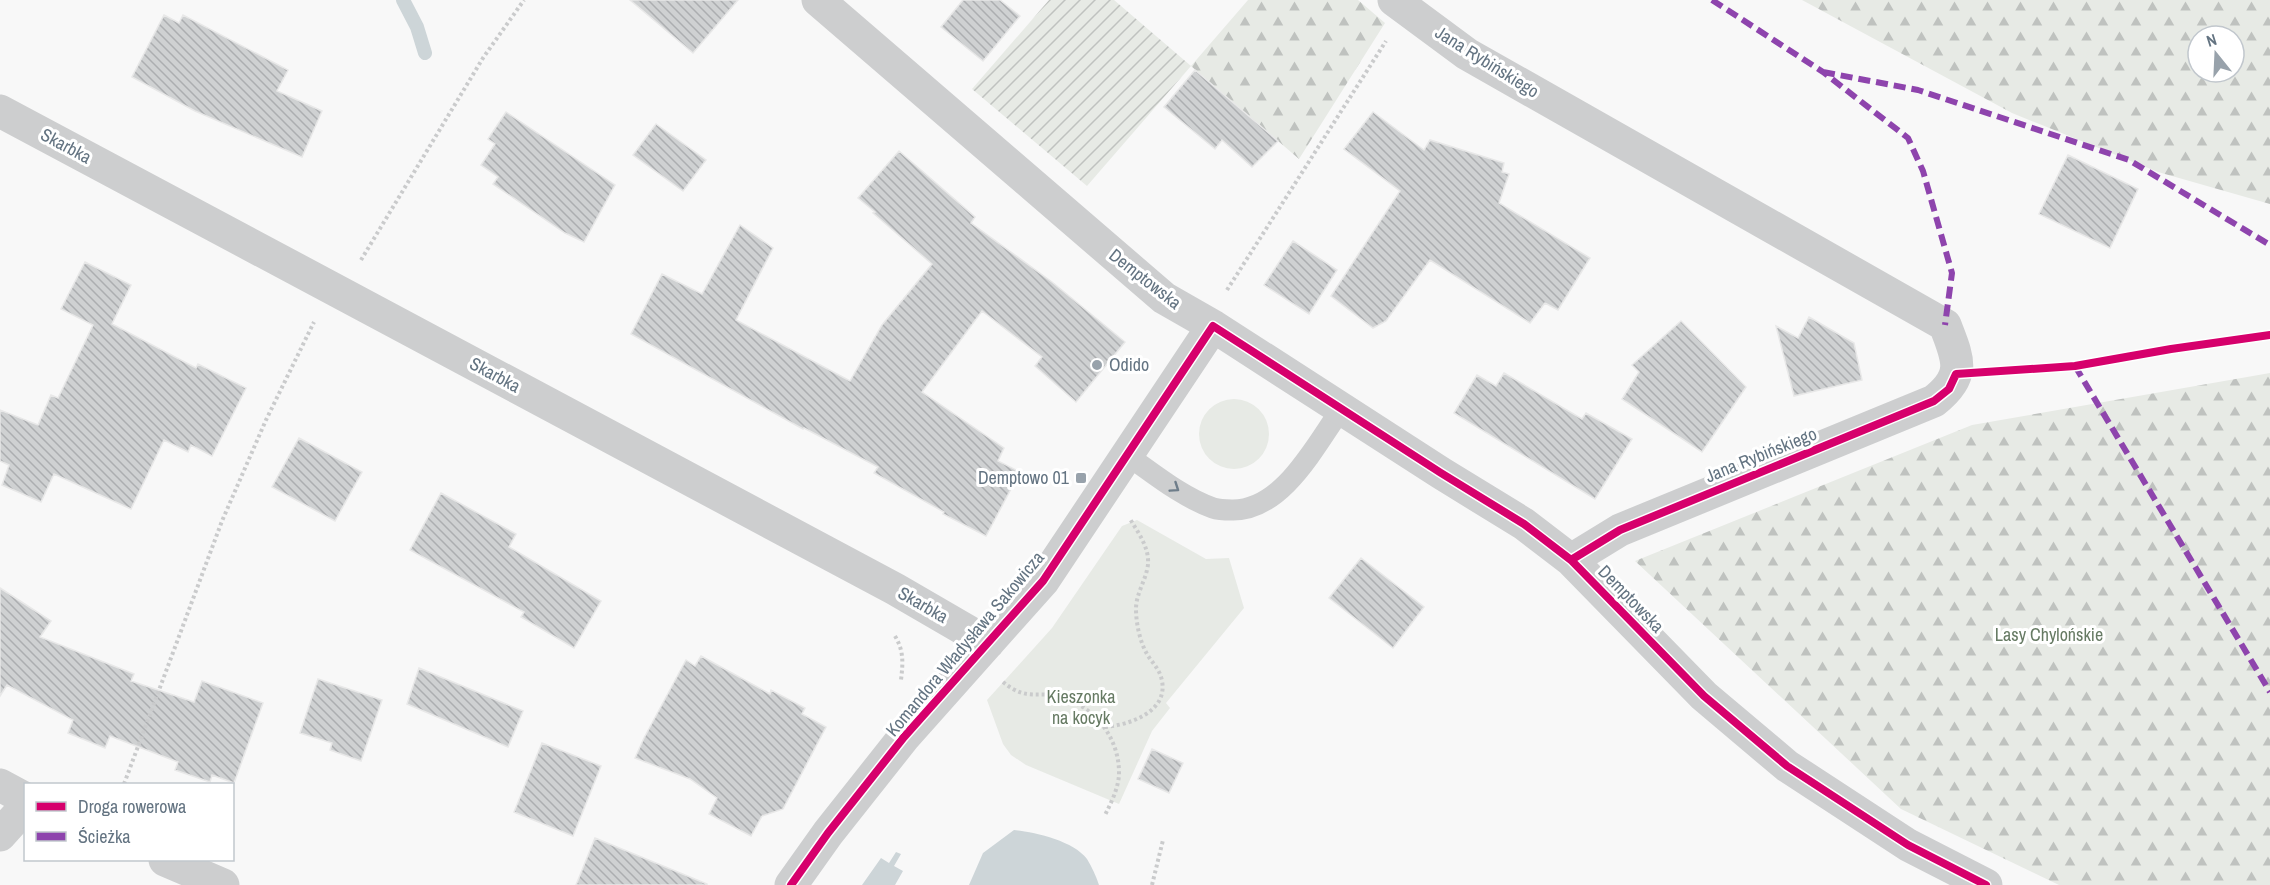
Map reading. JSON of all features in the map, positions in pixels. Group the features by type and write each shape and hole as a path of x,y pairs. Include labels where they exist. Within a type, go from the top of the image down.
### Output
{"street":[{"name":"Demptowska","path":"818,0 1164,298 1213,326 1524,524 1571,560 1704,696 1787,766 1908,845 1986,885"},
{"name":"Jana Rybińskiego","path":"1393,16 1467,54 1945,325 1957,357 1956,374 1949,389 1934,401 1620,530 1571,560"},
{"name":"Skarbka","path":"0,111 895,589 988,643"},
{"name":"Komandora Władysława Sakowicza","path":"791,885 828,833 904,737 1043,581 1213,326"},
{"path":"0,785 24,798"},
{"path":"0,835 24,808"},
{"path":"167,861 223,885"}],"lane":[{"path":"1126,455 1187,496 1215,509 1241,510 1268,501 1288,484 1342,408"}],"path":[{"path":"360,261 483,58 524,0"},
{"path":"1225,295 1393,16"},
{"path":"124,783 222,521 264,425 310,332"},
{"path":"1105,727 1118,726 1137,720 1152,710 1161,695 1163,682 1140,636 1136,609 1148,568 1148,553 1128,516"},
{"path":"996,676 1016,692 1063,698 1082,706 1092,712 1105,727 1117,755 1119,776 1105,815"},
{"path":"1152,885 1163,840"}],"green space":[{"path":"1049,0 1114,0 1191,66 1087,186 972,89"},
{"path":"1248,0 1358,0 1385,23 1299,159 1191,66"},
{"path":"1802,0 2270,0 2270,204 2158,172 2012,113"},
{"name":"Lasy Chylońskie","path":"2270,373 2270,885 2059,885 1901,809 1635,561 1972,425"},
{"path":"1241,399 1254,405 1263,414 1267,420 1269,434 1267,448 1259,459 1248,467 1227,469 1209,459 1201,448 1199,427 1209,409 1220,401"},
{"name":"Kieszonka na kocyk","path":"1137,520 1206,559 1229,558 1244,608 1166,703 1170,708 1152,731 1119,804 1026,765 1011,755 1003,744 987,700 1052,628 1122,526"}],"shaded area":[{"path":"1014,830 1043,835 1073,847 1087,859 1099,885 969,885 983,853"},
{"path":"896,852 901,854 894,866 903,871 895,885 862,885 881,858 889,863"}],"building":[{"path":"630,0 738,0 693,53"},
{"path":"963,0 1000,0 1020,16 983,61 941,27"},
{"path":"164,15 179,23 183,15 288,70 277,91 322,111 302,157 195,111 132,77"},
{"path":"1195,70 1278,141 1252,167 1222,140 1215,149 1164,107"},
{"path":"506,112 615,185 584,242 565,233 493,184 498,177 481,165 495,144 488,139"},
{"path":"1373,112 1424,150 1430,140 1504,163 1502,172 1509,174 1499,203 1590,258 1558,310 1545,303 1530,323 1430,260 1386,321 1373,328 1331,296 1400,191 1344,149"},
{"path":"656,124 706,160 683,191 633,155"},
{"path":"899,151 975,217 971,223 1052,282 1125,342 1076,402 1035,366 1042,357 982,311 922,392 1004,448 998,461 1020,472 986,536 943,514 944,512 874,473 878,467 803,429 631,334 662,274 702,294 740,225 773,248 736,320 850,381 882,325 932,264 858,198"},
{"path":"2068,155 2138,189 2110,248 2039,214"},
{"path":"1293,241 1337,270 1309,314 1264,285"},
{"path":"85,262 131,285 112,324 196,368 198,364 246,388 212,456 191,445 188,452 164,440 131,509 54,474 41,502 2,485 9,465 0,461 0,410 38,425 51,395 58,398 93,325 61,309"},
{"path":"1809,317 1854,343 1862,380 1794,396 1776,326 1798,338"},
{"path":"1681,321 1746,387 1702,452 1622,399 1639,372 1632,365"},
{"path":"1504,373 1582,419 1586,413 1632,439 1595,499 1454,413 1477,375 1496,386"},
{"path":"299,438 362,472 335,521 272,487"},
{"path":"441,493 516,534 509,547 601,601 574,648 521,617 524,612 410,550"},
{"path":"1361,558 1424,607 1393,648 1329,598"},
{"path":"0,588 51,621 40,637 134,674 131,681 194,702 202,681 263,703 234,783 212,775 210,782 175,770 178,762 110,736 105,748 68,733 73,720 7,685 0,696"},
{"path":"701,656 770,694 771,690 805,708 802,714 826,727 783,809 762,816 751,836 709,814 717,798 690,779 635,758 686,660 695,666"},
{"path":"419,668 523,711 508,747 407,704"},
{"path":"318,679 382,700 361,761 330,750 332,743 300,733"},
{"path":"542,743 601,766 573,836 514,812"},
{"path":"1152,749 1183,763 1169,793 1138,779"},
{"path":"595,838 707,884 707,885 576,885"}],"waterway":[{"path":"403,0 417,27 425,53"}],"marked path":[{"path":"1712,0 1823,72 1908,138 1923,171 1952,273 1945,325"},
{"path":"1823,72 1918,90 2129,160 2270,245"},
{"path":"2075,366 2270,692"}],"cycle path":[{"path":"791,885 828,833 904,737 1043,581 1213,326 1524,524 1571,560 1704,696 1787,766 1908,845 1986,885"},
{"path":"1571,560 1620,530 1934,401 1949,389 1956,374 2075,366 2270,335"}],"place":[{"name":"Odido","path":"1097,365"},
{"name":"Demptowo 01","path":"1081,478"}]}
